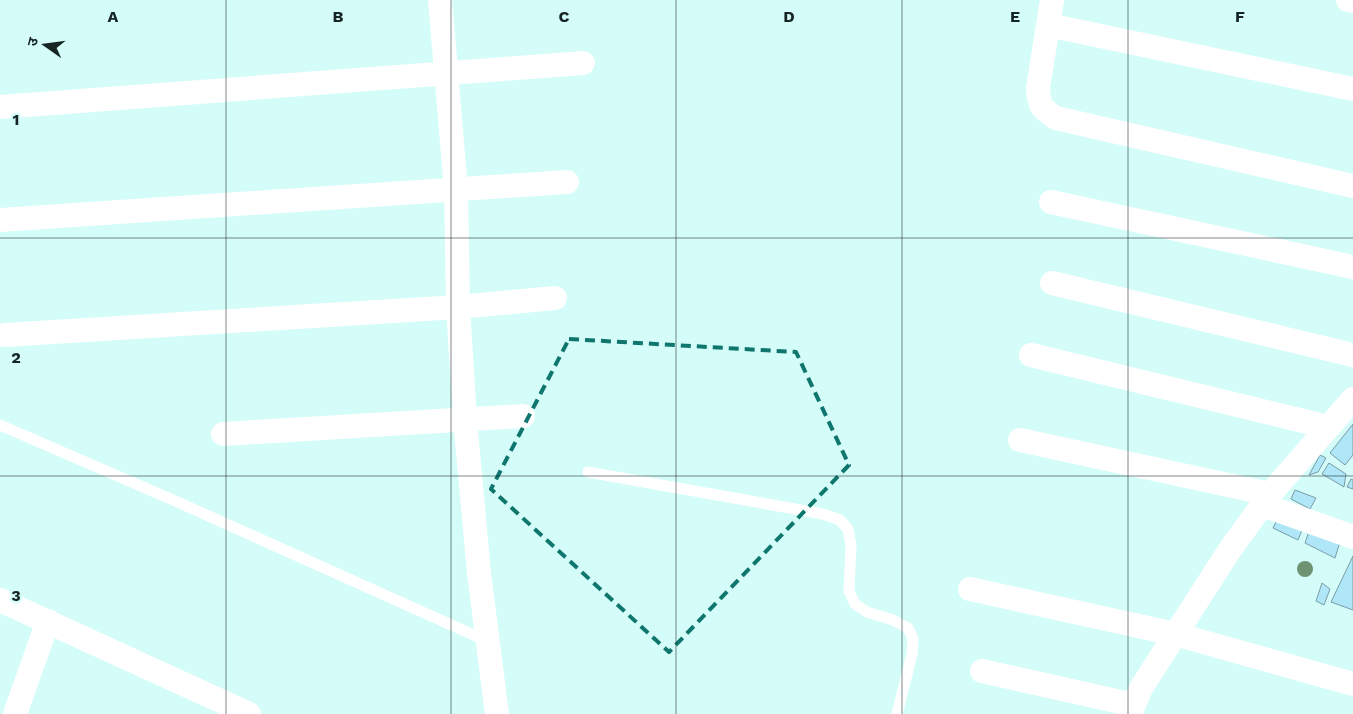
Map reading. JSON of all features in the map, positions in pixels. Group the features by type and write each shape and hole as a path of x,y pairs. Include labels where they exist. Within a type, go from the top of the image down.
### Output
{"street":[{"path":"440,0 456,190 458,307 464,420 487,641 497,714"},
{"path":"1052,0 1038,88 1039,101 1044,111 1056,118 1353,186"},
{"path":"1348,0 1353,1"},
{"path":"1048,25 1353,89"},
{"path":"0,107 583,63"},
{"path":"0,220 567,182"},
{"path":"1051,202 1353,267"},
{"path":"1052,283 1353,355"},
{"path":"5,335 458,307 555,298"},
{"path":"1031,356 1328,427"},
{"path":"982,671 1132,710 1141,688 1229,551 1267,500 1353,399"},
{"path":"223,434 523,416"},
{"path":"1020,440 1267,500 1353,537"},
{"path":"970,589 1175,634 1353,684"},
{"path":"0,600 249,714"},
{"path":"15,714 48,621"}],"lane":[{"path":"0,425 182,504 487,641"},
{"path":"588,472 823,514 840,520 848,529 851,545 849,591 855,604 868,612 893,620 908,628 913,639 912,654 897,714"}],"highlighted area":[{"path":"569,339 796,352 849,465 669,652 491,489"}],"building":[{"path":"1353,424 1353,455 1345,465 1330,453"},
{"path":"1320,455 1326,458 1318,472 1309,475"},
{"path":"1329,463 1346,474 1344,487 1322,474"},
{"path":"1351,479 1353,480 1353,489 1347,487"},
{"path":"1295,490 1316,498 1310,509 1291,499"},
{"path":"1280,514 1304,525 1298,540 1273,528"},
{"path":"1311,525 1340,542 1335,558 1305,543"},
{"path":"1353,556 1353,610 1331,602"},
{"path":"1322,583 1330,589 1324,605 1316,601"}]}
